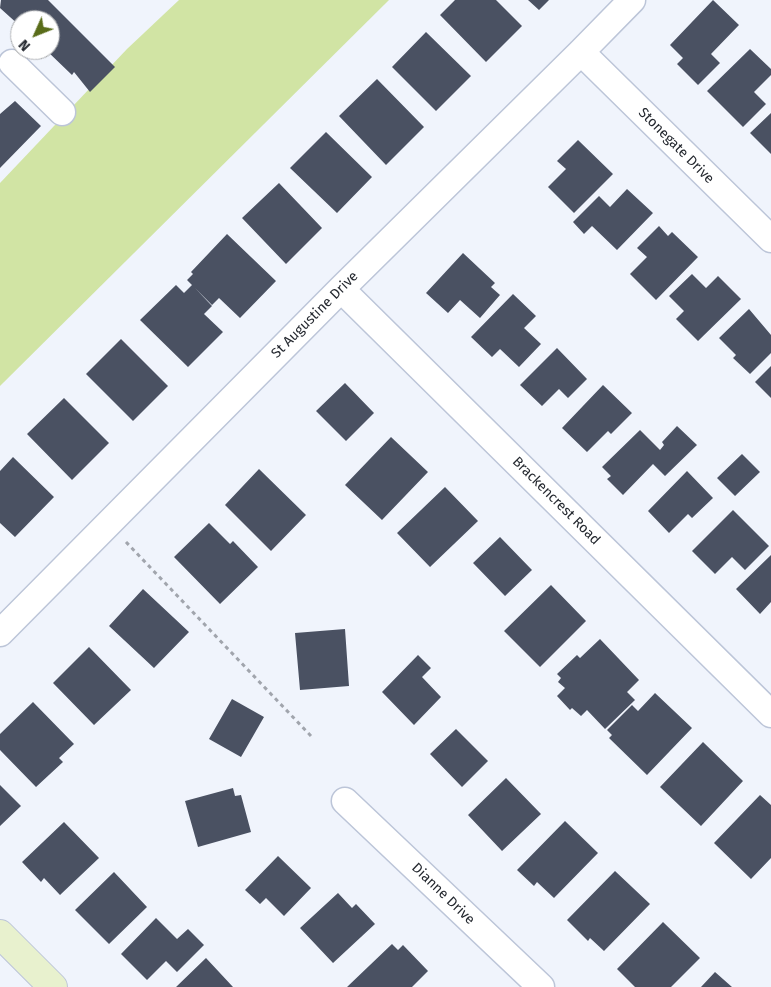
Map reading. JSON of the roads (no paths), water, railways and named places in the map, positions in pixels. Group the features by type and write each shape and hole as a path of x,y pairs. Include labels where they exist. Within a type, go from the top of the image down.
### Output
{"street":[{"name":"St Augustine Drive","path":"0,633 341,289 632,0"},
{"name":"Stonegate Drive","path":"581,52 771,239"},
{"path":"4,63 62,112"},
{"name":"Brackencrest Road","path":"341,289 771,714"},
{"name":"Dianne Drive","path":"345,801 541,987"},
{"path":"0,934 53,987"}]}
